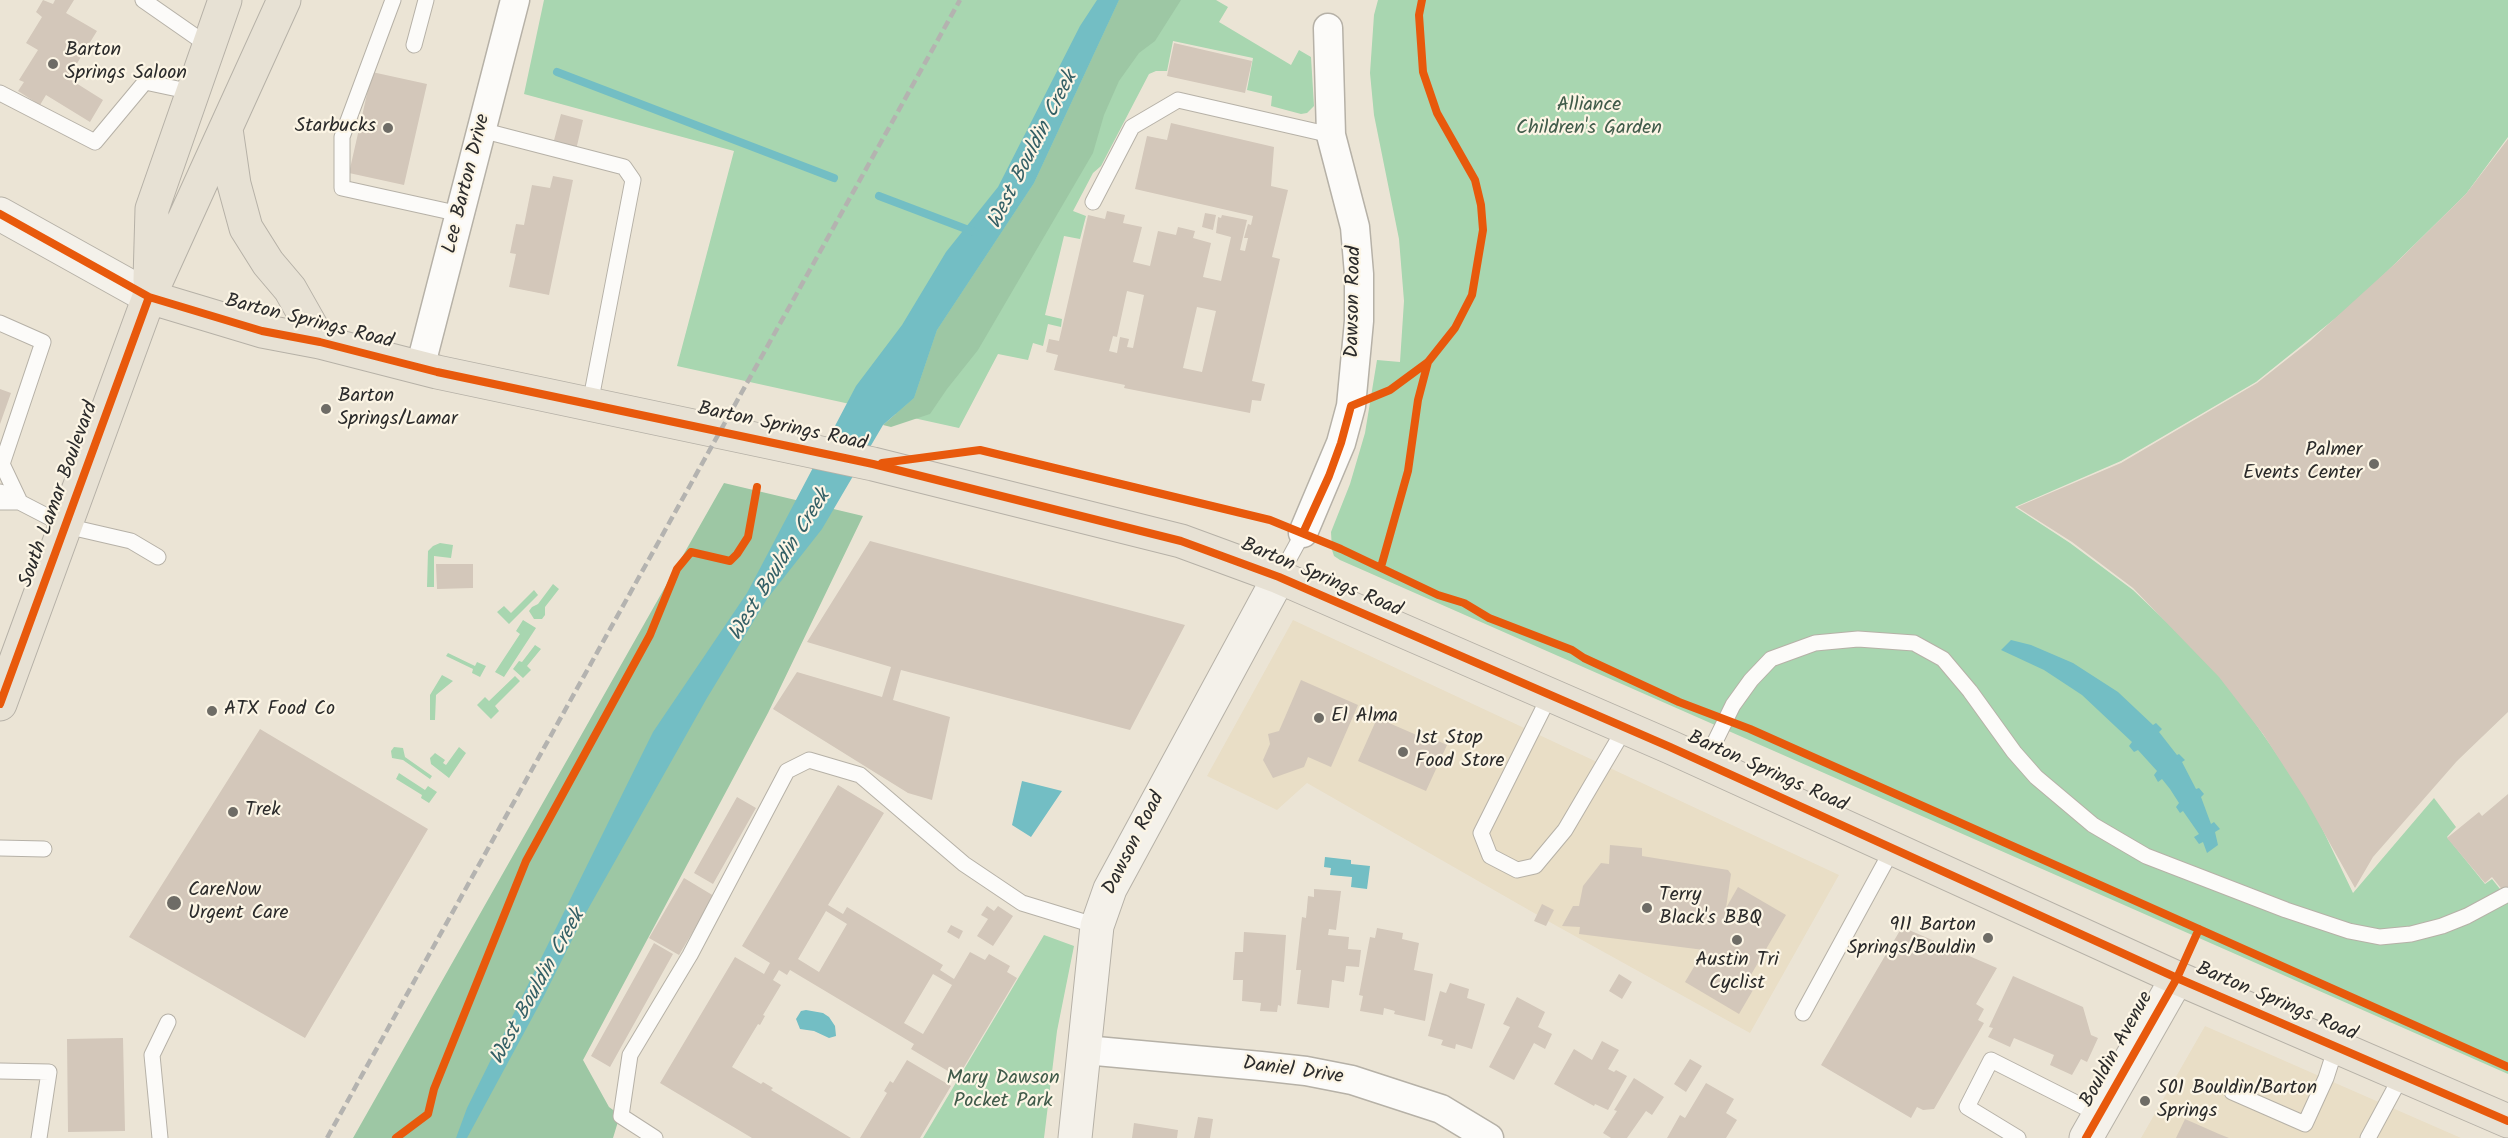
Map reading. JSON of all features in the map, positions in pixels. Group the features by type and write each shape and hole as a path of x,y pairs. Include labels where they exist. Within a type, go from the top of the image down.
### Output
{"main road":[{"name":"South Lamar Boulevard","path":"149,297 152,209 225,0"},
{"name":"South Lamar Boulevard","path":"0,704 149,297 284,0"},
{"path":"226,129 234,184 246,228 268,263 290,289 320,342"},
{"name":"Barton Springs Road","path":"149,297 262,331 320,342 420,368 873,464 1181,541 1279,577 1705,762 2177,978 2508,1121"}],"street":[{"name":"Lee Barton Drive","path":"420,368 515,0"},
{"name":"Dawson Road","path":"1303,533 1341,443 1350,406 1359,321 1359,274 1355,227 1331,135 1328,28"},
{"name":"Barton Springs Road","path":"0,214 149,297"},
{"name":"Dawson Road","path":"1075,1138 1097,926 1110,889 1279,577"},
{"name":"Bouldin Avenue","path":"2093,1127 2177,978"},
{"name":"Daniel Drive","path":"1084,1050 1306,1071 1352,1080 1441,1109 1489,1138"}],"lane":[{"path":"393,0 342,137 342,188 460,214"},
{"path":"414,45 426,0"},
{"path":"152,3 209,46"},
{"path":"0,93 95,142 145,82 192,92"},
{"path":"1093,202 1132,127 1178,100 1331,135"},
{"path":"482,130 624,166 633,180 590,404"},
{"path":"0,323 43,342 2,464 20,502"},
{"path":"0,492 66,526 131,541 158,557"},
{"path":"0,502 20,502"},
{"path":"1279,577 1303,533"},
{"path":"1705,762 1733,705 1751,680 1772,659 1815,643 1858,639 1914,644 1942,659 1970,691 2014,752 2036,777 2093,825 2146,856 2286,910 2349,931 2380,937 2411,934 2442,926 2467,916 2506,895"},
{"path":"1550,695 1481,833 1490,856 1517,870 1535,866 1565,830 1625,728"},
{"path":"656,1138 621,1116 630,1055 690,955 787,771 809,759 860,775 964,864 1022,903 1097,926"},
{"path":"0,848 44,849"},
{"path":"1803,1013 1893,848"},
{"path":"160,1138 152,1055 168,1022"},
{"path":"2232,1092 2305,1124 2326,1078 2336,1047"},
{"path":"2018,1138 1967,1107 1991,1060 2093,1127"},
{"path":"0,1071 50,1072 39,1138"},
{"path":"2368,1138 2402,1075"}],"shaded area":[{"path":"1293,620 1839,875 1750,1033 1307,783 1277,810 1207,776"},
{"path":"2205,1026 2461,1138 2141,1138"}],"green space":[{"path":"544,0 1216,0 1228,7 1219,22 1291,65 1299,50 1311,57 1314,106 1307,113 1301,114 1271,106 1272,96 1247,90 1253,58 1173,41 1167,71 1156,71 1149,74 1101,166 1093,173 1073,211 1086,216 1080,239 1064,236 1045,315 1062,319 1061,327 1048,324 1043,346 1033,343 1028,360 998,354 959,428 677,366 734,151 524,94"},
{"path":"1119,0 1181,0 1155,41 1139,53 1119,81 1104,115 1093,153 978,350 930,414 891,427 883,425 914,398 937,330 1034,183"},
{"name":"Alliance Children's Garden","path":"1378,0 2508,0 2508,137 2466,194 2357,301 2256,382 2121,461 2015,507 2070,543 2133,590 2221,674 2308,799 2353,893 2434,798 2456,827 2447,837 2485,884 2492,879 2508,899 2508,1074 1334,556 1331,532 1350,484 1365,433 1377,360 1400,362 1404,301 1399,239 1374,115 1370,73 1374,15"},
{"path":"724,483 863,516 768,713 583,1060 609,1107 620,1115 613,1138 353,1138"},
{"path":"440,543 453,545 451,558 434,556 434,587 427,587 428,551"},
{"path":"553,584 559,589 545,607 545,615 542,619 534,619 529,611 538,604"},
{"path":"534,590 538,595 509,624 497,612 504,606 511,613"},
{"path":"523,620 536,628 504,677 495,672 520,634 516,631"},
{"path":"535,645 541,649 527,666 531,670 523,678 513,669 519,661 522,662"},
{"path":"448,653 475,666 477,662 486,666 480,677 472,673 473,669 446,656"},
{"path":"442,675 453,681 436,695 435,720 430,720 430,695"},
{"path":"515,676 520,681 495,706 499,711 491,719 477,705 485,697 489,701"},
{"path":"394,747 403,748 405,757 432,776 430,779 403,760 392,758 391,751"},
{"path":"459,747 466,753 449,778 431,764 430,758 435,753 445,760 443,763 446,765"},
{"path":"399,773 425,790 428,786 437,792 429,803 421,798 422,795 396,779"},
{"name":"Mary Dawson Pocket Park","path":"1044,935 1074,946 1057,1031 1044,1138 923,1138"}],"water":[{"name":"West Bouldin Creek","path":"1097,0 1119,0 1034,183 937,330 914,398 883,425 822,529 767,599 707,698 583,918 544,996 467,1138 456,1138 467,1108 653,732 747,593 856,386 902,325 946,252 998,187 1080,26"},
{"path":"2011,640 2031,645 2073,663 2118,692 2153,725 2156,723 2162,729 2159,732 2177,755 2179,754 2185,760 2182,762 2196,789 2199,788 2204,794 2201,797 2211,824 2214,822 2220,829 2215,832 2218,845 2207,853 2203,842 2199,844 2194,837 2199,834 2183,811 2180,813 2176,807 2179,803 2170,789 2162,779 2158,782 2154,775 2157,771 2138,750 2134,752 2129,746 2132,742 2082,695 2044,670 2001,650"},
{"path":"1022,781 1062,791 1031,837 1012,825"},
{"path":"1325,857 1351,860 1351,864 1370,866 1367,889 1351,887 1352,877 1330,875 1331,868 1324,867"},
{"path":"801,1011 823,1013 829,1017 835,1026 836,1036 829,1038 814,1031 800,1029 796,1019"}],"building":[{"name":"Barton Springs Saloon","path":"43,0 53,4 55,0 74,0 66,13 97,31 68,78 103,100 90,122 46,95 40,105 18,91 24,82 19,80 38,50 26,43 42,17 36,12"},
{"path":"1174,43 1252,61 1245,93 1167,76"},
{"name":"Starbucks","path":"372,72 427,84 404,185 349,173"},
{"path":"561,114 583,120 576,150 553,144"},
{"path":"1171,123 1274,147 1271,186 1288,190 1272,257 1280,259 1252,381 1265,384 1261,401 1252,400 1250,413 1124,388 1125,385 1054,370 1058,355 1046,352 1049,339 1059,341 1088,215 1105,219 1107,211 1125,215 1123,223 1142,227 1133,262 1150,266 1158,231 1176,235 1178,227 1195,231 1193,238 1211,243 1203,277 1221,281 1231,237 1216,233 1218,217 1221,218 1222,215 1247,220 1240,250 1245,251 1248,238 1244,238 1253,216 1135,189 1147,136 1167,140","holes":["1127,291 1144,295 1133,348 1127,347 1129,339 1120,337 1117,353 1109,351 1113,336 1117,337","1197,307 1216,311 1202,372 1183,368"]},
{"name":"Palmer Events Center","path":"2508,139 2508,712 2457,761 2373,857 2355,888 2305,799 2263,734 2219,677 2133,588 2072,542 2017,507 2121,463 2257,383 2310,341 2398,261 2466,194"},
{"path":"553,176 573,180 549,295 509,287 516,254 510,253 516,224 524,225 532,185 550,188"},
{"path":"1205,213 1216,215 1213,230 1202,227"},
{"path":"0,389 11,393 0,424"},
{"path":"870,541 1185,625 1130,730 901,670 893,700 950,717 932,800 908,793 773,709 797,672 882,697 891,667 807,642"},
{"path":"436,564 473,564 473,588 437,589"},
{"name":"El Alma","path":"1301,680 1358,705 1331,767 1308,757 1304,767 1273,778 1263,760 1270,744 1268,734 1279,731"},
{"name":"1st Stop Food Store","path":"1379,714 1390,719 1389,723 1435,743 1436,740 1447,745 1426,791 1358,761"},
{"path":"260,729 428,829 305,1038 129,937"},
{"path":"838,785 884,813 828,905 843,914 847,907 943,965 940,970 954,979 970,952 985,960 989,954 1010,966 1007,972 1017,978 958,1077 911,1049 914,1044 790,970 787,975 779,970 773,980 781,985 763,1015 765,1016 760,1025 758,1024 732,1067 761,1084 763,1082 773,1088 771,1090 851,1138 752,1138 660,1083 735,957 764,974 770,963 742,946","holes":["826,911 847,924 819,972 798,959","933,974 952,985 923,1034 904,1023"]},
{"path":"2508,794 2508,897 2492,877 2485,883 2447,838 2479,812 2482,816"},
{"path":"737,797 756,808 713,884 694,873"},
{"path":"1610,845 1642,848 1642,856 1728,870 1731,874 1726,908 1738,887 1786,915 1745,985 1753,990 1739,1014 1685,982 1704,950 1579,934 1580,927 1562,926 1573,906 1579,906 1583,886 1601,863 1609,864"},
{"path":"684,878 714,896 679,955 649,938"},
{"path":"1314,889 1341,891 1336,930 1329,929 1328,935 1349,937 1348,949 1361,950 1359,967 1346,966 1344,982 1332,980 1329,1008 1297,1004 1301,970 1296,970 1302,917 1306,918 1308,896 1314,897"},
{"path":"1542,904 1554,910 1546,926 1534,921"},
{"path":"987,906 994,911 998,906 1013,916 993,946 977,936 988,919 981,915"},
{"path":"951,925 963,931 959,939 947,932"},
{"path":"1902,927 1997,968 1976,1004 1984,1009 1978,1020 1984,1023 1934,1109 1923,1110 1917,1107 1911,1118 1821,1065"},
{"path":"1377,928 1403,933 1402,939 1419,943 1414,970 1433,974 1425,1021 1394,1014 1395,1011 1384,1008 1383,1015 1360,1011 1363,996 1359,995 1370,937 1375,938"},
{"path":"1244,932 1286,935 1281,1006 1278,1005 1277,1012 1260,1011 1261,1003 1242,1001 1243,980 1233,980 1235,952 1243,952"},
{"path":"654,943 673,954 610,1067 591,1056"},
{"path":"1619,974 1632,982 1622,999 1609,991"},
{"path":"2013,976 2083,1007 2091,1035 2098,1038 2087,1062 2081,1059 2072,1075 2050,1065 2054,1055 2014,1038 2010,1047 1988,1037 1993,1028 1989,1027"},
{"path":"1450,983 1469,989 1467,998 1485,1004 1472,1049 1456,1044 1455,1049 1441,1045 1443,1040 1428,1036 1440,991 1446,993"},
{"path":"1517,997 1545,1012 1538,1027 1552,1034 1545,1049 1534,1043 1514,1080 1489,1067 1510,1027 1503,1024"},
{"path":"123,1038 125,1131 68,1132 67,1039"},
{"path":"1602,1041 1619,1050 1608,1069 1614,1072 1616,1070 1627,1076 1608,1110 1595,1104 1594,1106 1554,1084 1574,1049 1592,1060"},
{"path":"1690,1059 1702,1066 1686,1092 1674,1084"},
{"path":"907,1060 951,1086 920,1138 860,1138 887,1093 884,1091 890,1081 893,1083"},
{"path":"1634,1078 1664,1097 1652,1115 1646,1111 1627,1138 1611,1138 1603,1133"},
{"path":"1706,1083 1734,1099 1726,1113 1737,1120 1726,1138 1667,1138 1680,1115 1685,1118"},
{"path":"1198,1117 1213,1119 1210,1138 1194,1138"},
{"path":"2185,1119 2219,1134 2229,1138 2176,1138"},
{"path":"1134,1123 1178,1130 1177,1138 1132,1138"}],"waterway":[{"path":"557,72 834,178"},
{"path":"879,196 974,232"}],"railway":[{"path":"327,1138 960,0"}],"cycle path":[{"path":"1303,533 1329,476 1351,406 1390,390 1428,362 1455,328 1472,295 1483,230 1481,205 1475,180 1437,113 1423,72 1419,15 1422,0"},
{"path":"0,214 149,297 262,331 320,342 437,372 873,464 1181,541 1279,577 1670,747 2177,978 2508,1121"},
{"path":"0,704 149,297"},
{"path":"1381,567 1408,471 1418,400 1428,362"},
{"path":"882,463 980,450 1270,520 1341,549 1438,595 1464,603 1489,618 1572,650 1584,658 1679,702 1750,729 2508,1067"},
{"path":"396,1138 428,1114 434,1089 526,861 650,635 677,569 691,552 730,561 737,554 748,537 757,487"},
{"path":"2086,1138 2177,978 2199,929"}],"place":[{"name":"Barton Springs Saloon","path":"53,64"},
{"name":"Starbucks","path":"388,128"},
{"name":"Barton Springs/Lamar","path":"326,409"},
{"name":"Palmer Events Center","path":"2374,464"},
{"name":"ATX Food Co","path":"212,711"},
{"name":"El Alma","path":"1319,718"},
{"name":"1st Stop Food Store","path":"1403,752"},
{"name":"Trek","path":"233,812"},
{"name":"CareNow Urgent Care","path":"174,903"},
{"name":"Terry Black's BBQ","path":"1647,908"},
{"name":"911 Barton Springs/Bouldin","path":"1988,938"},
{"name":"Austin Tri Cyclist","path":"1737,940"},
{"name":"501 Bouldin/Barton Springs","path":"2145,1101"}]}
